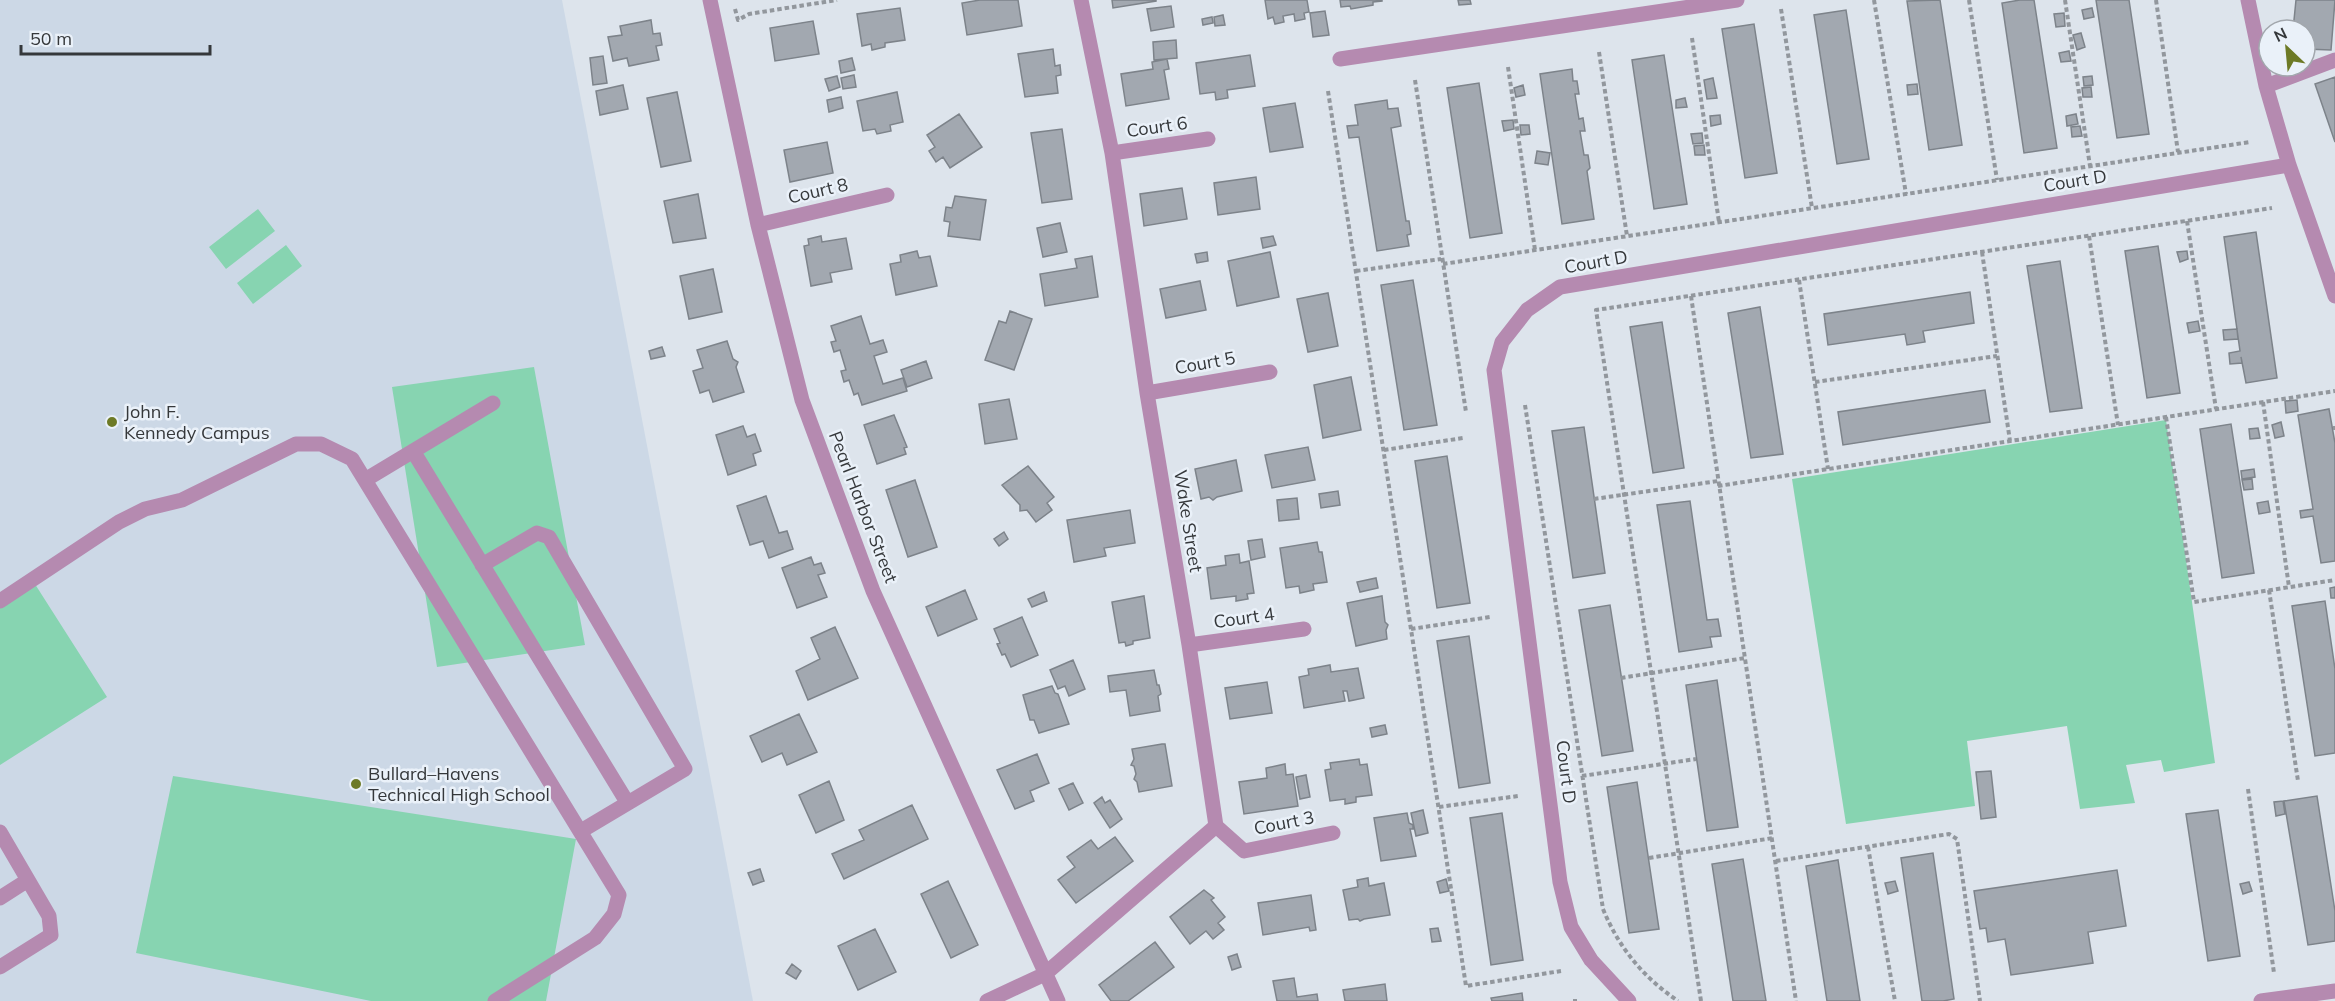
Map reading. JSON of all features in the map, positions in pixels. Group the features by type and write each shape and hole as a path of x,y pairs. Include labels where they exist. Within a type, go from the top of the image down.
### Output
{"street":[{"name":"Pearl Harbor Street","path":"710,0 758,225 802,400 873,591 1058,1001"},
{"name":"Wake Street","path":"1081,0 1112,153 1147,393 1189,645 1216,826"},
{"path":"1340,60 1737,0"},
{"path":"2248,0 2266,86 2289,165 2335,296"},
{"path":"2266,86 2335,60"},
{"name":"Court 6","path":"1112,153 1208,139"},
{"name":"Court D","path":"1629,1001 1591,960 1571,927 1560,882 1494,370 1502,342 1527,310 1560,287 2289,165"},
{"name":"Court 8","path":"758,225 887,195"},
{"name":"Court 5","path":"1147,393 1270,372"},
{"path":"365,480 493,403"},
{"path":"0,601 119,522 145,509 182,500 296,444 321,444 352,459 619,895 614,914 595,938 495,1001"},
{"path":"413,451 627,802"},
{"path":"482,565 537,533 549,537 685,769 581,831"},
{"name":"Court 4","path":"1189,645 1304,629"},
{"path":"987,1001 1046,974 1216,826"},
{"name":"Court 3","path":"1216,826 1244,851 1333,833"},
{"path":"0,832 49,916 51,935 0,967"},
{"path":"0,898 28,880"},
{"path":"2261,1001 2335,991"}],"path":[{"path":"733,0 738,20 749,14 837,0"},
{"path":"1874,0 1906,194"},
{"path":"1969,0 1997,180"},
{"path":"2065,0 2090,166"},
{"path":"2156,0 2178,152"},
{"path":"1781,9 1812,208"},
{"path":"1692,38 1719,222"},
{"path":"1599,52 1627,236"},
{"path":"1508,67 1535,250"},
{"path":"1415,80 1466,412"},
{"path":"1329,92 1466,986 1561,972"},
{"path":"1443,264 2250,142"},
{"path":"1701,1001 1596,310 2272,208"},
{"path":"2187,220 2217,409"},
{"path":"2089,236 2118,424"},
{"path":"1982,252 2010,441"},
{"path":"1356,271 1442,259"},
{"path":"1799,280 1828,469"},
{"path":"1690,296 1796,1001"},
{"path":"1815,382 1998,356"},
{"path":"1594,499 1828,469 2335,391"},
{"path":"2263,402 2289,587"},
{"path":"1525,405 1599,894 1608,922 1631,960 1653,983 1678,1001"},
{"path":"2166,417 2194,602 2335,580"},
{"path":"1384,450 1463,438"},
{"path":"2269,590 2298,781"},
{"path":"1411,629 1490,617"},
{"path":"1621,678 1745,658"},
{"path":"1582,776 1696,759"},
{"path":"2248,789 2274,973"},
{"path":"1438,807 1518,796"},
{"path":"1776,861 1949,834 1957,839 1980,1001"},
{"path":"1648,858 1773,837"},
{"path":"1868,846 1895,1001"}],"shaded area":[{"name":"Bullard–Havens Technical High School","path":"0,0 562,0 753,1001 0,1001"}],"green space":[{"path":"258,209 275,231 226,269 209,247"},
{"path":"286,245 302,266 253,304 237,283"},
{"path":"534,367 585,645 437,667 392,387"},
{"path":"2166,420 2215,763 2164,772 2161,760 2126,765 2135,803 2080,809 2067,726 1967,741 1975,806 1846,824 1792,479"},
{"path":"33,581 107,697 0,765 0,602"},
{"path":"173,776 576,839 546,1001 371,1001 136,953"}],"building":[{"path":"980,0 1018,0 1022,26 967,35 962,3"},
{"path":"1112,0 1156,0 1156,1 1113,8"},
{"path":"1265,0 1307,0 1309,12 1304,13 1305,19 1295,21 1294,14 1283,16 1284,22 1275,24 1273,17 1268,19"},
{"path":"1340,0 1382,1 1351,9 1350,6 1341,7"},
{"path":"1458,0 1470,0 1471,4 1459,5"},
{"path":"1940,0 1962,145 1929,150 1907,1"},
{"path":"2034,0 2057,148 2024,153 2002,3"},
{"path":"2096,0 2129,0 2149,134 2117,138"},
{"path":"2296,0 2335,0 2331,50 2317,49 2317,18 2294,18"},
{"path":"1171,6 1174,27 1151,31 1147,9"},
{"path":"900,8 905,40 885,43 885,47 872,50 871,44 862,46 857,14"},
{"path":"2092,8 2094,17 2084,19 2082,10"},
{"path":"1846,10 1869,159 1837,164 1814,15"},
{"path":"1325,11 1329,35 1313,37 1310,13"},
{"path":"2064,13 2065,26 2056,27 2054,14"},
{"path":"1223,15 1225,25 1215,26 1214,17"},
{"path":"1212,17 1213,23 1203,25 1202,19"},
{"path":"651,20 653,34 660,33 662,45 656,46 659,60 629,66 627,58 613,61 608,37 622,35 620,26"},
{"path":"813,21 819,54 775,61 770,28"},
{"path":"1754,24 1777,173 1745,178 1722,29"},
{"path":"2081,33 2085,47 2077,50 2073,35"},
{"path":"1176,40 1177,58 1154,60 1153,42"},
{"path":"1053,49 1055,66 1060,65 1061,75 1056,76 1058,93 1025,97 1018,54"},
{"path":"2069,51 2071,61 2061,62 2059,53"},
{"path":"1250,55 1255,86 1227,90 1228,98 1216,100 1215,92 1200,94 1196,63"},
{"path":"1664,55 1687,204 1654,209 1632,60"},
{"path":"603,56 607,83 593,85 590,58"},
{"path":"852,58 855,70 841,73 839,61"},
{"path":"1167,59 1169,69 1164,70 1169,99 1126,106 1121,74 1153,69 1152,62"},
{"path":"1572,69 1573,81 1577,81 1579,94 1575,94 1579,119 1583,118 1585,131 1580,131 1584,155 1588,155 1590,168 1587,171 1594,219 1562,224 1540,74"},
{"path":"854,75 856,87 843,89 841,78"},
{"path":"837,76 840,87 829,91 825,79"},
{"path":"2092,76 2093,85 2084,86 2083,77"},
{"path":"2335,77 2335,142 2315,84"},
{"path":"1713,78 1717,98 1707,99 1704,80"},
{"path":"1479,83 1502,233 1470,238 1447,88"},
{"path":"1917,84 1918,94 1908,95 1907,85"},
{"path":"623,85 628,109 600,115 596,91"},
{"path":"1523,85 1525,95 1516,97 1514,88"},
{"path":"2091,87 2092,97 2083,97 2082,88"},
{"path":"677,92 691,161 661,167 647,98"},
{"path":"897,92 903,122 890,125 891,131 877,134 875,129 863,131 857,101"},
{"path":"841,97 843,108 829,112 827,100"},
{"path":"1685,98 1687,107 1676,108 1676,100"},
{"path":"1387,100 1388,109 1398,108 1401,126 1391,128 1406,221 1409,221 1411,234 1407,235 1409,246 1377,251 1359,137 1349,138 1347,126 1358,125 1355,105"},
{"path":"1295,103 1303,147 1270,152 1263,108"},
{"path":"959,114 982,147 950,168 943,157 936,162 929,151 935,147 927,135"},
{"path":"2076,114 2078,124 2067,126 2066,116"},
{"path":"1720,115 1721,124 1711,126 1710,116"},
{"path":"1513,120 1514,129 1504,131 1502,121"},
{"path":"1520,125 1529,125 1530,134 1521,135"},
{"path":"2080,126 2082,136 2072,137 2071,127"},
{"path":"1062,129 1072,199 1042,203 1031,133"},
{"path":"1702,133 1703,143 1693,144 1691,134"},
{"path":"827,142 833,173 790,182 784,150"},
{"path":"1704,145 1705,155 1695,155 1694,146"},
{"path":"1537,151 1550,153 1548,165 1535,163"},
{"path":"1256,177 1260,209 1218,215 1214,183"},
{"path":"1182,188 1187,219 1144,226 1140,194"},
{"path":"698,194 706,238 673,243 664,201"},
{"path":"955,196 986,200 980,240 948,236 950,222 944,221 946,207 952,208"},
{"path":"1060,223 1067,252 1043,257 1037,228"},
{"path":"2256,232 2277,378 2246,383 2241,357 2242,363 2230,364 2229,353 2240,351 2224,237"},
{"path":"821,236 822,242 846,238 852,269 830,273 832,282 811,286 804,246 809,245 808,239"},
{"path":"1273,236 1276,245 1263,248 1261,238"},
{"path":"2158,246 2180,393 2147,398 2125,251"},
{"path":"917,251 919,258 930,256 937,286 896,295 890,264 901,262 900,255"},
{"path":"2187,251 2188,259 2180,262 2177,252"},
{"path":"1207,252 1208,261 1197,263 1195,254"},
{"path":"1270,252 1279,297 1237,306 1228,261"},
{"path":"1092,256 1098,297 1045,306 1040,274 1077,268 1075,259"},
{"path":"2060,261 2082,408 2050,412 2027,266"},
{"path":"713,269 722,312 689,319 680,276"},
{"path":"1413,280 1437,425 1404,430 1381,285"},
{"path":"1200,281 1206,310 1166,318 1160,289"},
{"path":"1970,292 1974,323 1923,331 1925,342 1907,345 1905,334 1828,345 1824,314"},
{"path":"1328,293 1338,346 1308,352 1297,299"},
{"path":"1760,307 1783,454 1751,458 1728,313"},
{"path":"1010,311 1032,319 1014,370 985,360 999,321 1006,323"},
{"path":"861,316 870,344 883,340 887,352 874,356 883,384 903,378 907,391 862,405 858,393 854,395 849,380 844,382 841,371 846,370 840,350 834,352 831,342 836,341 831,326"},
{"path":"2198,321 2200,331 2189,333 2187,323"},
{"path":"1662,322 1684,468 1653,473 1630,327"},
{"path":"2237,329 2238,339 2224,340 2223,330"},
{"path":"727,341 733,359 738,362 736,367 744,392 713,402 709,390 700,393 693,371 703,368 697,350"},
{"path":"662,347 665,356 651,359 649,351"},
{"path":"926,361 932,378 907,387 901,370"},
{"path":"1351,377 1361,430 1323,438 1314,385"},
{"path":"1985,390 1990,422 1843,445 1838,412"},
{"path":"1009,399 1017,439 985,444 979,404"},
{"path":"2297,400 2298,411 2286,413 2285,401"},
{"path":"2329,409 2335,443 2335,561 2321,563 2313,516 2301,518 2300,511 2313,509 2298,415"},
{"path":"894,415 907,447 904,448 906,454 877,464 864,425"},
{"path":"2281,422 2284,436 2275,438 2272,425"},
{"path":"2231,424 2254,573 2222,578 2200,429"},
{"path":"743,426 747,437 755,434 761,451 753,454 756,465 728,475 716,435"},
{"path":"1584,427 1605,573 1573,578 1552,431"},
{"path":"2258,428 2260,438 2250,439 2249,429"},
{"path":"1308,447 1315,480 1272,488 1265,455"},
{"path":"1447,456 1470,603 1437,608 1415,461"},
{"path":"1236,460 1242,491 1213,500 1209,497 1201,499 1195,469"},
{"path":"1028,466 1054,497 1047,503 1052,510 1036,522 1027,510 1020,511 1020,505 1002,485"},
{"path":"2254,469 2255,477 2242,479 2241,471"},
{"path":"2252,479 2253,489 2244,490 2242,480"},
{"path":"915,480 937,547 908,557 886,490"},
{"path":"1338,491 1340,505 1321,508 1319,494"},
{"path":"766,496 779,533 787,531 793,549 769,558 763,541 750,545 737,506"},
{"path":"1297,498 1299,519 1279,521 1277,500"},
{"path":"1690,501 1707,620 1718,619 1721,636 1710,637 1712,647 1679,652 1657,505"},
{"path":"2268,501 2270,512 2259,514 2257,503"},
{"path":"1130,510 1135,543 1104,548 1106,556 1074,562 1067,520"},
{"path":"1004,532 1008,539 999,546 994,539"},
{"path":"1262,539 1265,557 1251,560 1248,541"},
{"path":"1317,542 1319,552 1322,552 1327,582 1313,584 1314,590 1300,593 1299,586 1286,588 1280,548"},
{"path":"1239,554 1240,563 1249,561 1254,593 1247,594 1248,599 1236,601 1236,596 1211,599 1207,568 1226,565 1225,556"},
{"path":"811,557 814,565 821,563 825,573 818,575 827,597 797,608 782,568"},
{"path":"1376,578 1378,588 1360,592 1357,582"},
{"path":"2335,587 2335,598 2331,598 2330,588"},
{"path":"965,590 977,619 938,636 926,607"},
{"path":"1044,592 1047,601 1032,607 1028,599"},
{"path":"1144,596 1150,638 1133,641 1133,644 1126,646 1125,642 1119,643 1112,602"},
{"path":"1382,596 1385,622 1388,625 1387,639 1356,646 1347,603"},
{"path":"2325,601 2335,669 2335,753 2315,756 2292,606"},
{"path":"1610,605 1633,751 1602,756 1579,610"},
{"path":"1022,617 1038,655 1011,667 997,644 1000,643 994,629"},
{"path":"835,627 858,678 808,700 796,671 820,659 811,638"},
{"path":"1469,636 1490,783 1459,788 1437,641"},
{"path":"1073,660 1085,689 1069,696 1065,686 1058,689 1050,670"},
{"path":"1330,665 1331,672 1358,668 1364,698 1349,701 1347,691 1343,691 1345,701 1304,708 1299,677 1309,675 1308,669"},
{"path":"1154,670 1161,694 1158,696 1160,711 1130,716 1126,690 1110,692 1108,676"},
{"path":"1717,680 1738,827 1707,831 1686,685"},
{"path":"1267,682 1272,713 1230,719 1225,688"},
{"path":"1052,686 1058,694 1069,724 1039,733 1034,720 1030,720 1023,695"},
{"path":"799,714 817,752 787,765 782,753 762,762 750,736"},
{"path":"1385,725 1387,734 1372,737 1370,728"},
{"path":"1165,744 1172,786 1139,792 1134,779 1136,774 1134,766 1131,765 1134,759 1132,749"},
{"path":"1037,754 1049,783 1030,791 1034,801 1015,809 997,770"},
{"path":"1359,759 1360,765 1367,764 1372,795 1356,797 1356,802 1345,804 1345,799 1330,801 1325,770 1331,769 1330,763"},
{"path":"1285,764 1286,775 1293,774 1298,806 1244,814 1239,782 1267,778 1266,768"},
{"path":"1991,771 1996,817 1981,819 1976,772"},
{"path":"1306,775 1310,797 1300,799 1296,777"},
{"path":"829,781 844,820 816,833 799,795"},
{"path":"1637,782 1659,929 1629,933 1607,787"},
{"path":"1073,783 1083,803 1069,810 1059,789"},
{"path":"2317,796 2335,911 2335,941 2308,945 2284,801"},
{"path":"1102,797 1105,803 1110,800 1122,819 1110,828 1094,803"},
{"path":"2283,801 2285,814 2276,816 2274,802"},
{"path":"912,805 928,839 844,879 832,854 864,840 859,830"},
{"path":"1423,810 1428,833 1416,836 1411,813"},
{"path":"2218,810 2240,956 2208,961 2186,814"},
{"path":"1407,813 1409,823 1413,825 1413,829 1410,829 1416,856 1381,861 1374,818"},
{"path":"1502,813 1523,960 1491,965 1470,818"},
{"path":"1115,837 1133,861 1076,903 1058,880 1075,867 1067,857 1091,840 1098,849"},
{"path":"1933,853 1954,999 1922,1001 1901,858"},
{"path":"1743,859 1766,1001 1733,1001 1712,864"},
{"path":"1838,860 1860,1001 1827,1001 1806,866"},
{"path":"760,869 764,881 753,885 748,873"},
{"path":"2117,870 2126,926 2088,932 2093,963 2011,975 2005,939 1988,942 1986,928 1980,929 1974,891"},
{"path":"1368,878 1369,886 1384,883 1390,915 1360,921 1358,919 1349,920 1343,890 1358,887 1357,880"},
{"path":"1446,879 1449,891 1440,893 1437,882"},
{"path":"948,881 978,945 951,958 921,894"},
{"path":"1895,881 1898,891 1888,894 1885,883"},
{"path":"2249,882 2252,891 2243,894 2240,884"},
{"path":"1204,890 1214,898 1211,900 1225,917 1218,923 1224,930 1213,939 1206,931 1190,944 1170,917"},
{"path":"1311,895 1316,930 1310,931 1309,927 1263,935 1258,903"},
{"path":"1438,928 1441,941 1432,942 1430,929"},
{"path":"875,929 896,972 858,990 838,946"},
{"path":"1155,942 1174,967 1128,1001 1111,1001 1099,985"},
{"path":"1237,954 1241,967 1232,970 1228,957"},
{"path":"792,964 801,971 796,979 786,973"},
{"path":"1294,978 1297,997 1317,994 1318,1001 1277,1001 1273,981"},
{"path":"1385,984 1387,1001 1345,1001 1343,990"},
{"path":"1522,993 1523,1001 1492,1001 1491,998"}],"place":[{"name":"John F. Kennedy Campus","path":"112,422"},
{"name":"Bullard–Havens Technical High School","path":"356,784"}]}
